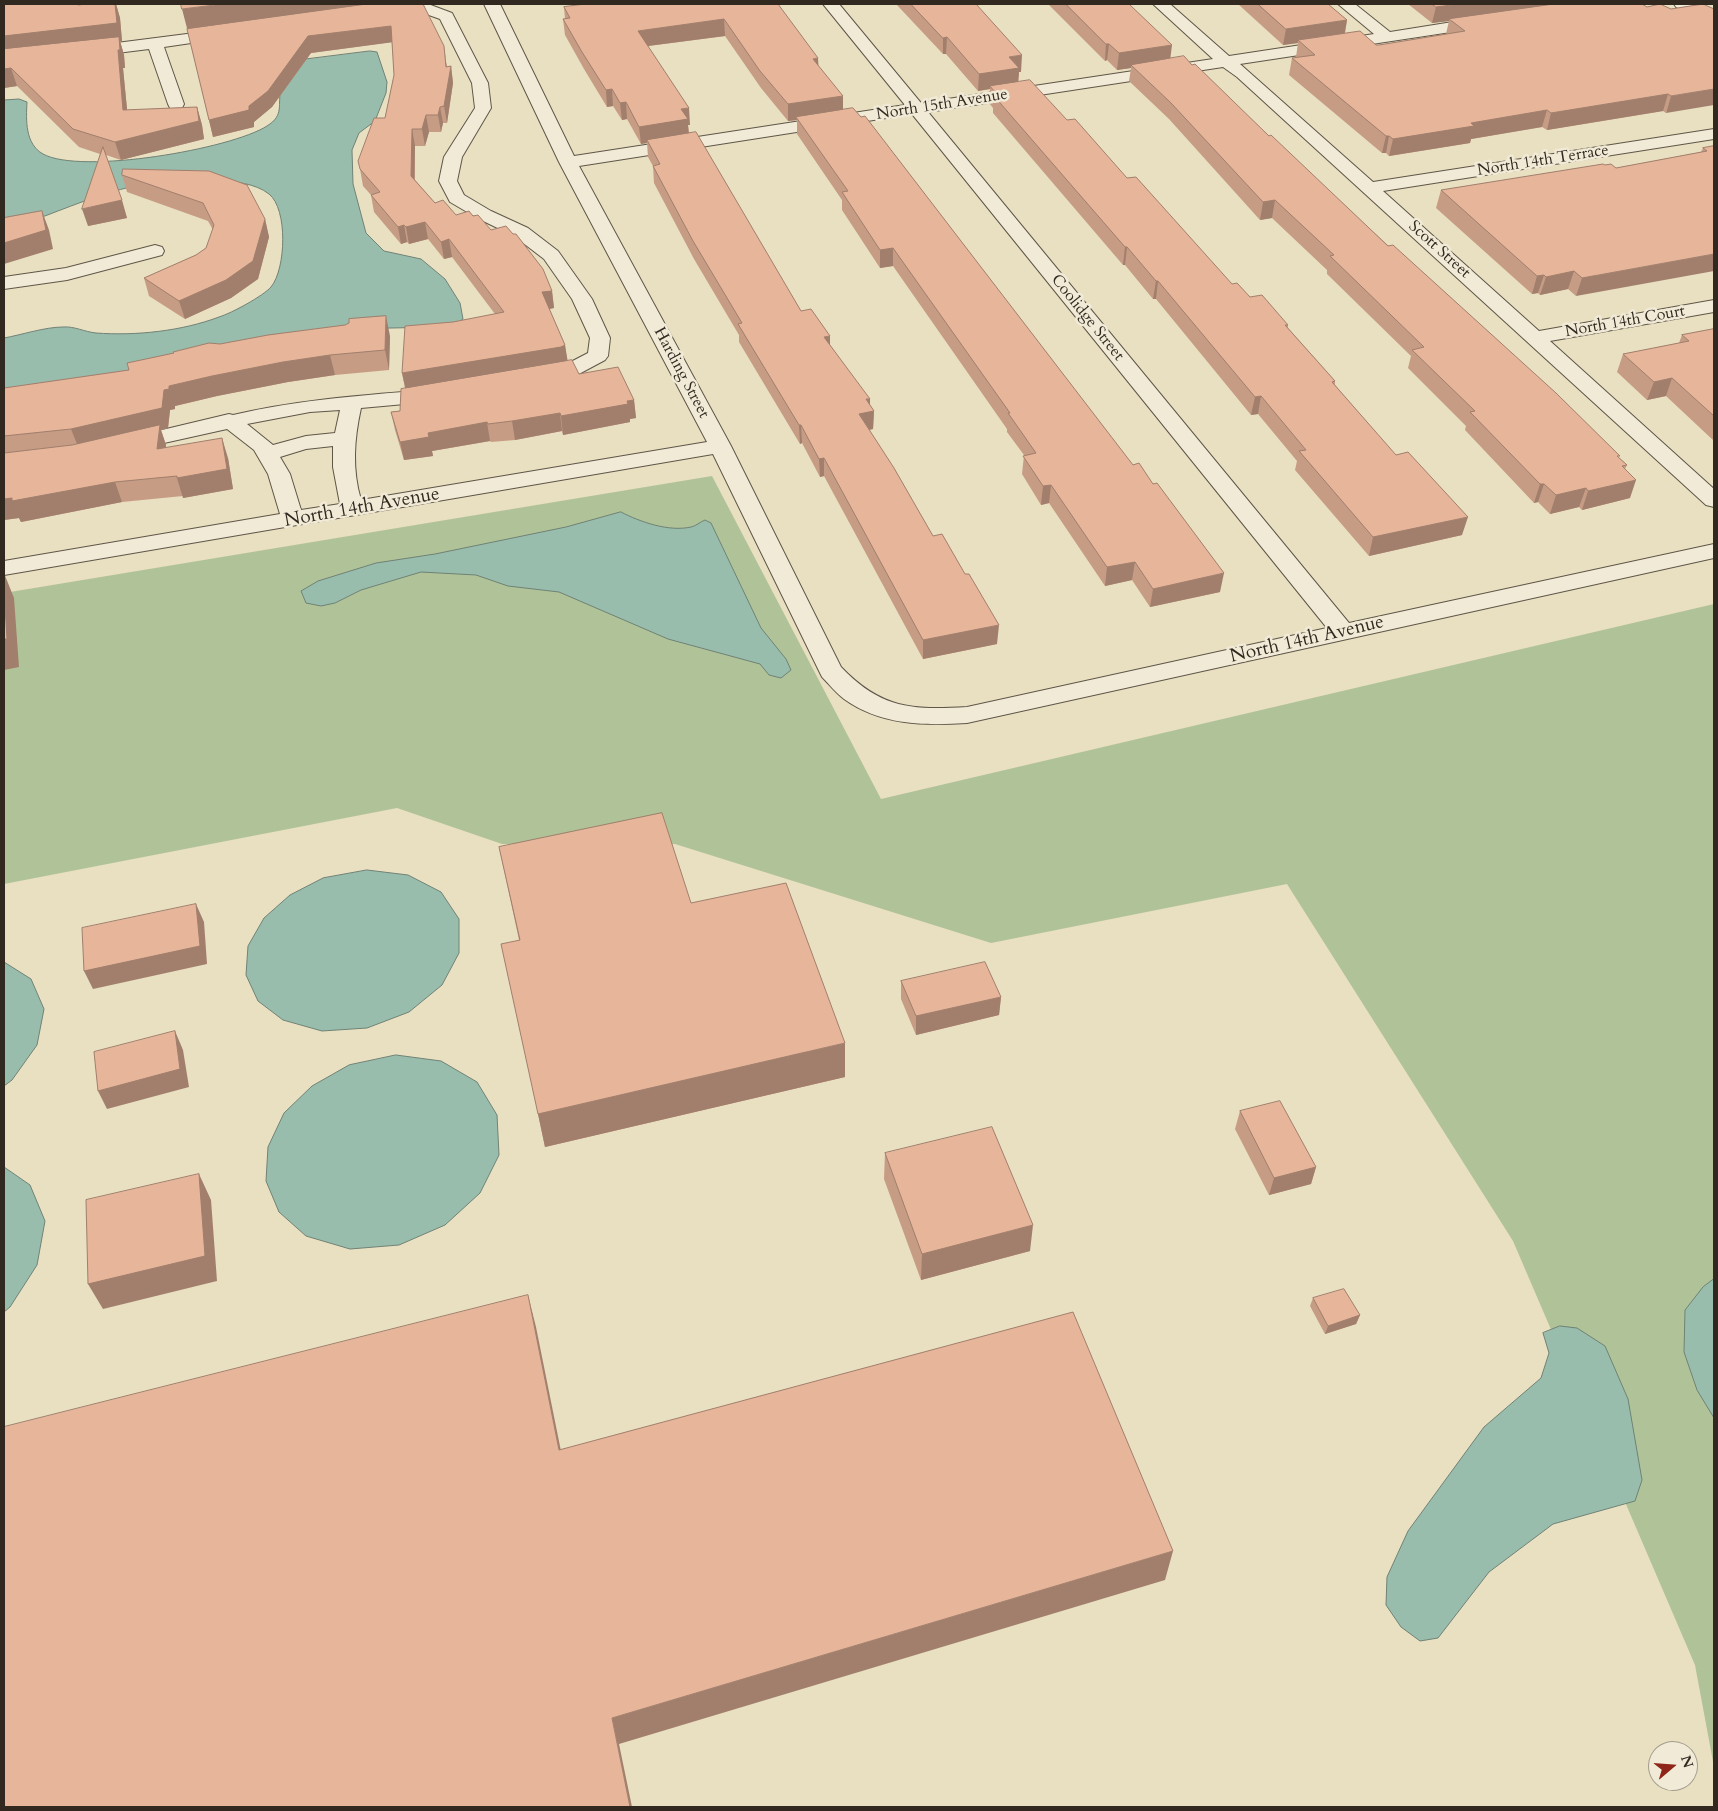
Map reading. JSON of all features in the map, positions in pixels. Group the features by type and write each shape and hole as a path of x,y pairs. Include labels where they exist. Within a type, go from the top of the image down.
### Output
{"street":[{"name":"Harding Street","path":"492,4 568,162 720,446 831,671 854,694 877,708 898,712"},
{"name":"Coolidge Street","path":"831,4 1343,632"},
{"name":"Scott Street","path":"1161,4 1372,188 1714,500"},
{"path":"1346,4 1386,36"},
{"path":"1682,4 1714,22"},
{"path":"368,14 397,9 428,9 446,16 480,83 483,108 453,157 448,180 456,198 485,215 521,232 551,255 582,299 600,338 598,356 584,365 569,372 517,383"},
{"name":"North 15th Avenue","path":"568,162 1224,60 1501,20"},
{"path":"70,54 242,32"},
{"path":"156,44 176,104"},
{"name":"North 14th Terrace","path":"1372,188 1714,134"},
{"path":"4,283 67,274 155,251"},
{"name":"North 14th Court","path":"1536,338 1714,306"},
{"path":"105,451 229,420 310,406 418,398 454,392"},
{"path":"352,402 344,439 342,463 344,482 352,509"},
{"path":"229,420 264,446 286,492 292,519"},
{"path":"269,454 301,442 317,439 344,439"},
{"name":"North 14th Avenue","path":"4,568 720,446"},
{"name":"North 14th Avenue","path":"898,712 928,718 967,715 1714,551"}],"shaded area":[{"path":"370,51 377,52 387,82 386,93 375,121 359,133 352,150 353,184 366,233 384,251 421,259 445,279 460,303 463,319 454,325 441,327 341,329 4,397 4,338 56,327 71,327 96,333 127,334 174,329 205,322 247,304 271,287 280,267 283,239 282,225 275,202 263,190 238,182 188,179 160,181 108,193 4,231 4,100 19,99 27,102 27,124 30,138 37,150 43,154 62,160 89,162 156,156 190,151 222,143 249,135 273,122 279,109 281,89 300,60"},
{"path":"712,476 881,799 1714,604 1714,1767 1695,1665 1513,1241 1287,884 991,943 675,844 502,844 397,808 4,884 4,593"},
{"path":"621,512 664,527 691,527 705,520 711,523 761,628 786,659 791,670 781,678 769,675 760,664 668,639 559,592 508,586 476,575 421,572 361,590 335,603 321,606 306,603 301,591 318,581 376,563 435,554 566,527"},
{"path":"367,870 408,875 441,892 459,919 459,953 442,985 409,1012 367,1028 322,1031 283,1020 258,1001 246,975 248,946 264,918 290,895 323,878"},
{"path":"4,962 31,979 44,1009 37,1045 12,1080 4,1086"},
{"path":"396,1055 441,1061 477,1082 497,1115 499,1155 480,1193 445,1225 399,1245 350,1249 306,1236 279,1212 266,1181 268,1147 284,1113 312,1086 349,1065"},
{"path":"4,1167 30,1185 45,1221 37,1265 10,1307 4,1312"},
{"path":"1714,1279 1714,1418 1697,1390 1684,1352 1685,1310 1703,1287"},
{"path":"1560,1326 1577,1328 1605,1346 1628,1399 1642,1480 1635,1501 1553,1524 1489,1572 1438,1638 1420,1641 1401,1627 1386,1605 1387,1577 1408,1531 1484,1427 1541,1378 1549,1353 1543,1333"}],"building":[{"path":"115,4 117,23 4,36 4,5"},
{"path":"181,4 223,4 182,9"},
{"path":"367,4 423,4 444,46 446,67 451,66 444,106 440,107 438,115 426,115 422,129 412,129 411,176 435,203 443,200 456,215 469,211 473,216 478,215 491,230 506,226 513,234 516,234 543,269 552,291 542,292 565,345 402,373 405,326 453,322 504,312 449,239 441,242 425,222 398,227 371,195 380,192 360,169 358,161 374,118 385,118 394,75 391,26 308,36 268,91 249,106 249,110 209,120 187,29"},
{"path":"586,4 778,4 818,58 813,59 843,96 788,104 760,71 724,19 638,31 689,108 681,109 688,119 639,127 626,102 620,103 612,89 606,90 563,19 570,18 564,7"},
{"path":"911,4 976,4 1022,55 1009,57 1019,68 979,74 947,37 943,38"},
{"path":"1066,4 1129,4 1172,45 1119,53 1109,44 1106,44"},
{"path":"1258,4 1328,4 1347,20 1286,29"},
{"path":"1432,4 1459,4 1436,7"},
{"path":"1554,4 1642,4 1647,7 1660,4 1671,9 1703,4 1714,9 1714,89 1671,96 1668,94 1551,113 1547,110 1471,123 1474,126 1393,139 1386,136 1292,58 1315,55 1298,40 1360,31 1376,45 1379,45 1465,31 1449,19"},
{"path":"119,37 120,50 118,50 123,110 197,107 199,121 115,142 73,129 11,68 4,69 4,49"},
{"path":"1184,56 1192,65 1195,64 1269,136 1271,135 1388,246 1393,245 1556,393 1620,456 1617,456 1627,465 1622,466 1636,480 1588,491 1586,488 1556,495 1544,484 1540,484 1470,412 1475,411 1412,350 1424,347 1330,256 1334,255 1275,200 1263,202 1171,103 1131,65"},
{"path":"1030,80 1067,120 1075,119 1127,178 1136,177 1232,284 1237,283 1250,297 1262,295 1288,325 1285,325 1335,381 1332,382 1396,455 1408,452 1468,517 1373,537 1299,451 1306,450 1261,396 1255,397 1158,281 1125,247 994,96 998,96 990,86"},
{"path":"853,108 861,117 865,116 1133,465 1139,463 1153,484 1157,483 1224,573 1153,589 1135,562 1107,567 1051,485 1043,486 1023,456 1036,453 1008,413 1010,413 893,248 880,250 842,192 848,191 796,117"},
{"path":"696,132 801,311 811,309 830,336 824,337 870,399 866,399 874,411 859,414 894,468 933,536 942,534 965,574 969,574 999,625 923,640 824,458 819,459 801,425 799,425 738,324 742,323 693,241 653,166 660,164 647,140"},
{"path":"1714,146 1714,254 1582,278 1574,271 1546,277 1544,275 1537,276 1441,190 1603,164 1611,164 1616,168 1707,151 1703,148"},
{"path":"103,147 122,200 82,209"},
{"path":"123,169 209,171 247,185 265,219 253,261 226,280 179,301 144,278 196,255 206,248 214,225 203,203 122,175"},
{"path":"42,211 46,230 4,243 4,218"},
{"path":"386,316 385,350 283,362 212,376 169,386 169,389 164,390 162,408 71,429 4,436 4,388 129,370 127,363 209,343 220,344 268,335 345,325 349,323 349,319"},
{"path":"1714,329 1714,416 1672,378 1654,382 1623,354 1689,341 1682,335"},
{"path":"572,360 579,374 618,367 634,400 627,401 628,404 561,416 560,413 488,424 487,422 428,433 429,437 400,442 391,412 400,411 401,389"},
{"path":"160,425 157,449 222,438 227,469 177,478 177,476 115,482 12,501 12,498 4,499 4,453 72,445"},
{"path":"4,590 7,639 4,639"},
{"path":"662,813 691,903 786,883 845,1043 538,1114 501,944 520,940 499,847"},
{"path":"196,904 200,946 84,971 82,928"},
{"path":"985,962 1001,997 916,1016 901,981"},
{"path":"175,1031 180,1069 98,1091 94,1052"},
{"path":"1280,1101 1316,1167 1274,1178 1240,1111"},
{"path":"992,1127 1033,1225 922,1254 885,1153"},
{"path":"199,1174 205,1256 88,1284 86,1200"},
{"path":"1344,1289 1360,1315 1328,1326 1313,1298"},
{"path":"528,1295 559,1450 1073,1312 1173,1551 612,1718 630,1807 4,1807 4,1427"}]}
